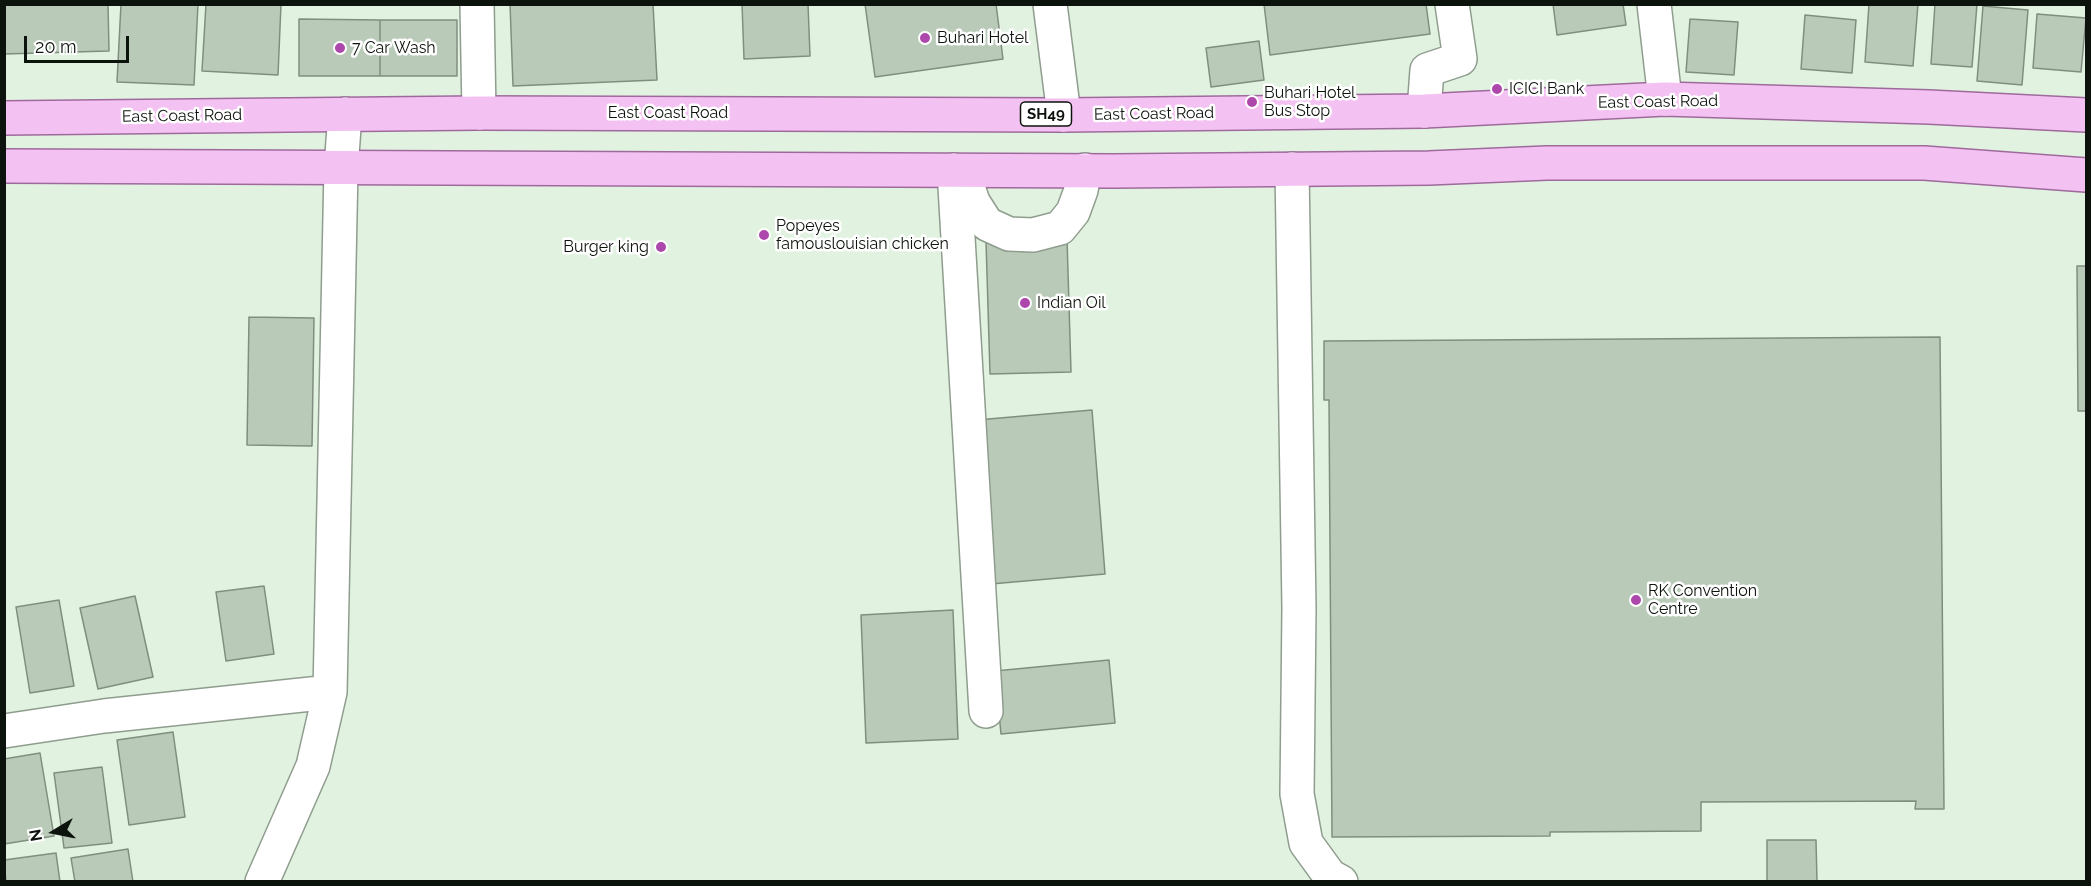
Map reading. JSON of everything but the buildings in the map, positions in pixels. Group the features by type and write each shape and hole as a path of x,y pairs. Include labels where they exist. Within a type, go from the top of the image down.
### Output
{"main road":[{"name":"East Coast Road","path":"4,118 479,113 1064,115 1424,111 1665,99 1929,107 2086,115"},
{"path":"4,166 736,168 958,171 1429,168 1547,163 1924,163 2086,174"}],"street":[{"path":"477,4 479,113"},
{"path":"1050,4 1064,115"},
{"path":"1424,111 1427,70 1461,59 1452,4"},
{"path":"1654,4 1665,99"},
{"path":"262,882 313,766 330,692 341,168 345,114"},
{"path":"1292,169 1299,608 1297,794 1306,843 1330,876 1341,882"},
{"path":"958,171 987,224 1009,234 1033,235 1060,228 1073,212 1085,170"},
{"path":"958,171 986,711"},
{"path":"4,731 104,716 330,692"}],"place":[{"name":"Buhari Hotel","path":"925,38"},
{"name":"7 Car Wash","path":"340,48"},
{"name":"ICICI Bank","path":"1497,89"},
{"name":"Buhari Hotel Bus Stop","path":"1252,102"},
{"name":"Popeyes famouslouisian chicken","path":"764,235"},
{"name":"Burger king","path":"661,247"},
{"name":"Indian Oil","path":"1025,303"},
{"name":"RK Convention Centre","path":"1636,600"}]}
